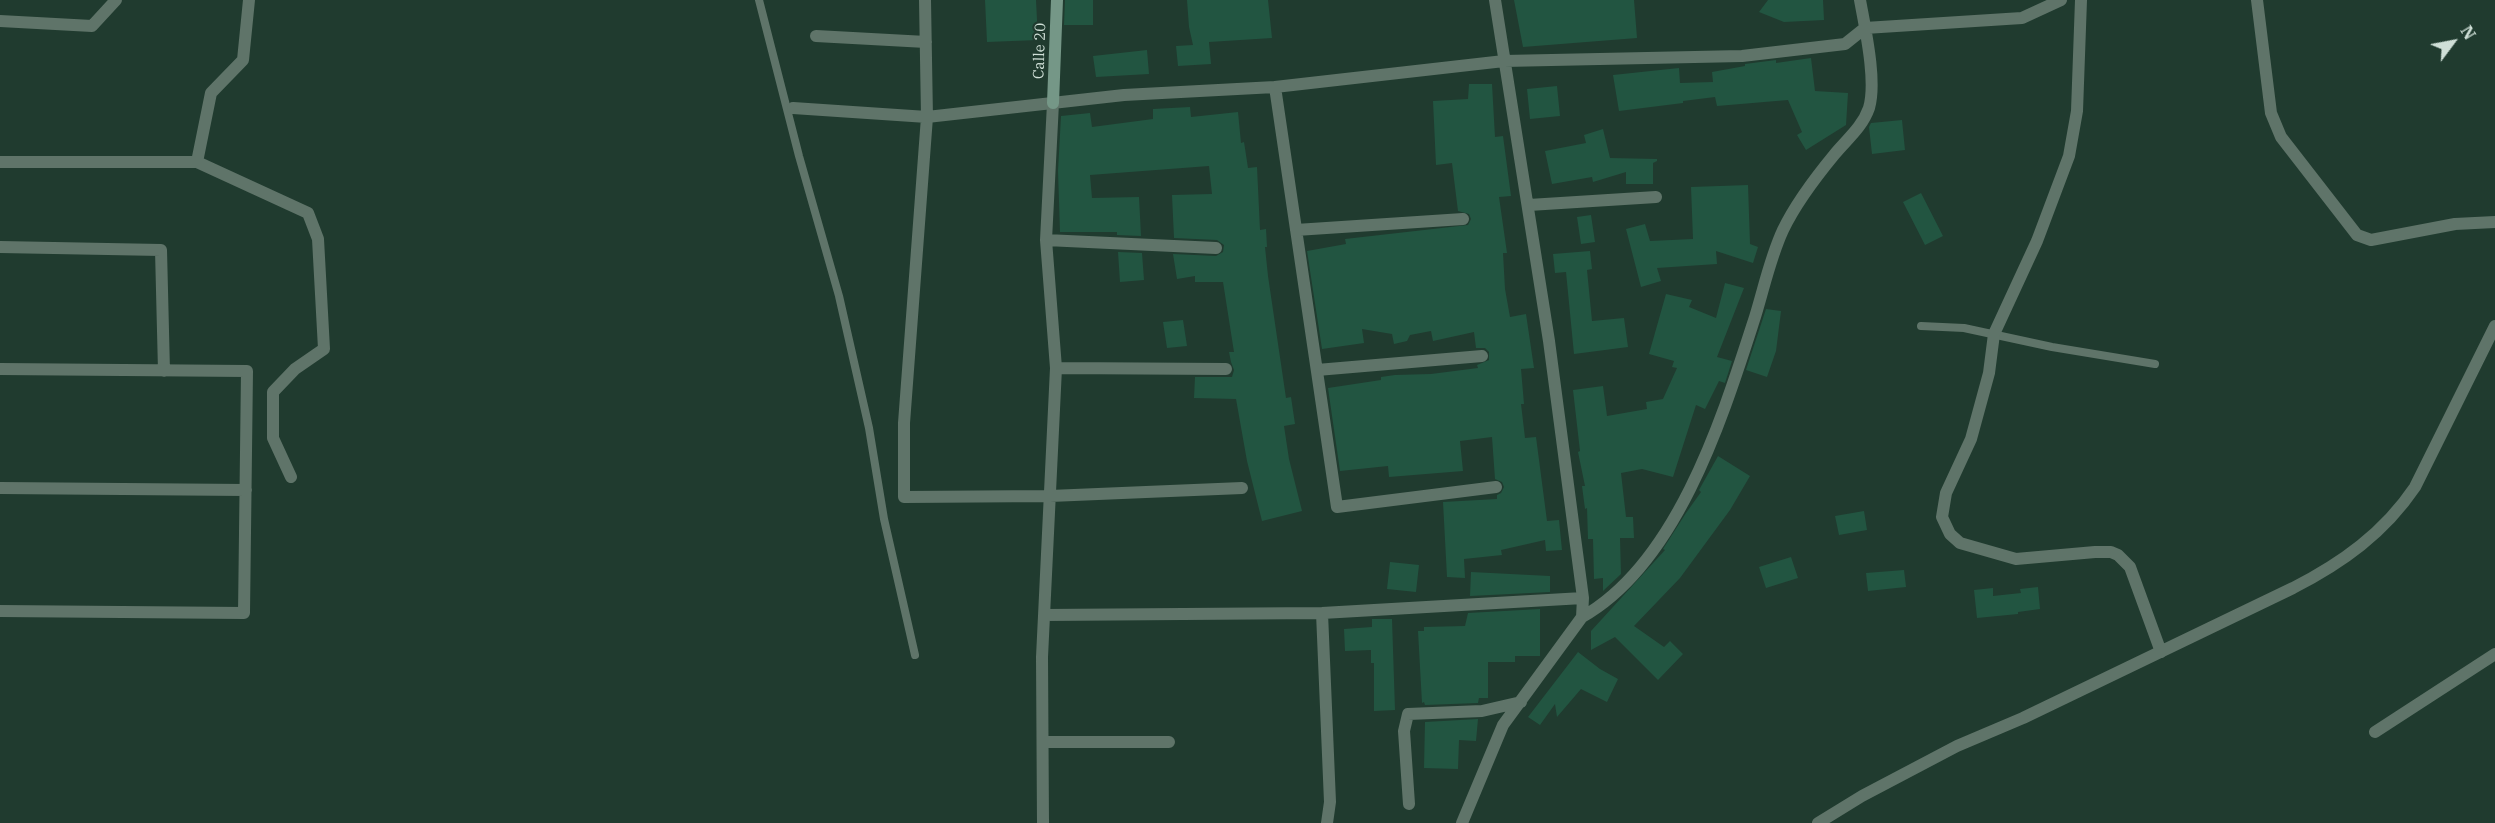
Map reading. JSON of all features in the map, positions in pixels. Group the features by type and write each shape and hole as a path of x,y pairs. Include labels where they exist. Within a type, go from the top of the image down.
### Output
{"main road":[{"name":"Calle 20","path":"1053,103 1057,0"}],"street":[{"path":"0,21 92,26 116,0"},
{"path":"196,162 212,93 243,60 249,0"},
{"path":"925,0 927,117 904,423 904,497 1050,496 1242,488"},
{"path":"1495,0 1549,341 1583,598 1582,617"},
{"path":"1461,823 1503,725 1582,617 1603,606 1648,558 1698,474 1717,432 1783,231 1807,190 1835,153 1858,128 1868,109 1872,88 1860,0"},
{"path":"793,108 927,117 1124,95 1275,87 1504,61 1742,56 1845,44 1865,28 2022,18 2061,0"},
{"path":"2081,0 2079,95 2069,156 2037,241 1994,334 1989,374 1971,439 1946,493 1942,517 1950,534 1960,543 2016,559 2095,552 2111,552 2118,555 2130,567 2161,652"},
{"path":"2257,0 2271,113 2281,137 2357,235 2371,240 2456,224 2495,222"},
{"path":"816,36 927,42"},
{"path":"1275,87 1337,507 1496,487"},
{"path":"1043,823 1042,657 1056,368 1046,240 1053,103"},
{"path":"0,162 196,162 308,213 318,239 324,349 295,369 273,392 273,438 291,477"},
{"path":"1528,205 1656,197"},
{"path":"1296,230 1463,219"},
{"path":"1046,240 1216,248"},
{"path":"0,247 162,250 164,370"},
{"path":"1818,823 1862,796 1957,746 2023,718 2315,577 2356,550 2398,512 2415,488 2495,326"},
{"path":"1317,370 1482,356"},
{"path":"1056,368 1226,369"},
{"path":"0,369 248,371 244,614 0,610"},
{"path":"0,489 246,490"},
{"path":"1044,615 1322,614 1583,598"},
{"path":"1322,614 1330,802 1327,823"},
{"path":"2375,732 2495,654"},
{"path":"1409,804 1404,731 1408,714 1482,711 1521,702"},
{"path":"1043,742 1169,742"}],"lane":[{"path":"759,0 799,156 839,296 869,428 884,519 915,655"},
{"path":"1921,326 1944,326 1994,334 2052,347 2155,364"}],"building":[{"path":"985,0 1036,0 1038,40 987,42"},
{"path":"1065,0 1093,0 1093,25 1064,25"},
{"path":"1187,0 1268,0 1272,38 1209,42 1211,64 1178,66 1176,46 1193,45"},
{"path":"1514,0 1634,0 1637,38 1523,47"},
{"path":"1768,0 1823,0 1824,20 1784,22 1759,12"},
{"path":"1147,50 1149,74 1096,77 1093,56"},
{"path":"1811,58 1815,91 1848,93 1846,125 1806,150 1797,135 1802,132 1788,100 1717,106 1715,97 1619,111 1613,75 1679,68 1680,83 1713,82 1712,72 1745,66 1745,64 1776,60 1776,63"},
{"path":"1469,84 1492,84 1495,137 1503,136 1511,196 1499,197 1507,253 1503,253 1505,289 1510,317 1526,314 1534,368 1521,369 1524,404 1521,404 1525,438 1536,437 1547,521 1559,520 1562,550 1546,551 1545,540 1501,550 1502,555 1464,559 1465,578 1447,577 1443,502 1497,499 1497,495 1504,487 1502,482 1495,479 1492,437 1460,441 1463,471 1389,477 1388,466 1340,471 1328,388 1381,380 1381,377 1395,375 1431,374 1478,368 1477,365 1489,360 1489,352 1485,348 1476,348 1474,332 1433,341 1431,331 1410,335 1407,341 1394,344 1392,334 1362,329 1364,343 1322,349 1307,251 1346,244 1345,239 1468,225 1471,219 1469,214 1458,211 1452,163 1436,165 1433,101 1468,99"},
{"path":"1557,86 1560,116 1530,119 1527,89"},
{"path":"1190,107 1191,117 1238,112 1241,143 1244,142 1248,168 1257,167 1260,230 1266,229 1268,276 1286,398 1291,397 1295,424 1284,426 1289,459 1302,511 1262,521 1247,461 1236,399 1194,398 1195,377 1232,377 1234,370 1229,352 1234,352 1223,282 1195,282 1195,276 1177,279 1173,254 1216,256 1223,252 1224,245 1217,240 1174,238 1172,195 1212,194 1209,166 1090,175 1092,198 1139,197 1141,236 1117,235 1117,232 1060,232 1058,171 1061,116 1090,113 1092,127 1153,119 1153,109"},
{"path":"1902,120 1905,150 1872,154 1869,127 1871,123"},
{"path":"1603,129 1610,158 1657,159 1653,163 1653,184 1626,184 1626,172 1593,182 1592,177 1552,184 1545,151 1586,143 1584,135"},
{"path":"1748,185 1750,244 1758,247 1753,263 1716,251 1717,264 1657,268 1661,281 1641,287 1626,229 1645,224 1650,241 1693,239 1691,187"},
{"path":"1921,193 1943,236 1925,245 1903,202"},
{"path":"1591,215 1595,242 1581,244 1577,217"},
{"path":"1590,251 1592,269 1587,270 1592,321 1624,318 1628,347 1574,354 1566,272 1555,273 1553,254"},
{"path":"1118,252 1142,253 1144,280 1120,282"},
{"path":"1725,283 1744,288 1717,357 1732,361 1725,383 1719,381 1705,409 1696,405 1673,477 1642,469 1621,473 1626,517 1633,517 1634,538 1620,538 1621,574 1603,591 1603,578 1594,579 1593,539 1588,539 1587,508 1585,509 1582,486 1585,486 1578,452 1580,451 1573,390 1603,386 1607,416 1647,409 1646,402 1663,399 1677,368 1672,367 1674,361 1649,354 1666,294 1692,300 1689,307 1716,318"},
{"path":"1766,309 1781,311 1776,351 1767,377 1746,370"},
{"path":"1183,320 1187,346 1167,348 1163,322"},
{"path":"1718,456 1750,476 1730,510 1680,578 1634,626 1664,647 1670,641 1683,654 1658,680 1615,637 1591,650 1591,631 1665,550 1663,549 1701,492 1699,490"},
{"path":"1864,511 1867,530 1839,535 1835,516"},
{"path":"1791,557 1798,578 1766,588 1759,567"},
{"path":"1390,562 1419,565 1416,592 1387,589"},
{"path":"1904,570 1906,587 1868,591 1866,573"},
{"path":"1471,572 1550,576 1550,592 1470,596"},
{"path":"2038,587 2040,609 2018,612 2018,614 1977,618 1974,590 1993,588 1993,596 2021,593 2020,589"},
{"path":"1540,609 1540,656 1515,656 1515,662 1488,662 1488,698 1479,698 1478,703 1425,705 1424,702 1422,703 1418,631 1424,631 1424,627 1465,626 1468,613"},
{"path":"1372,619 1392,619 1395,710 1374,711 1374,663 1371,663 1371,650 1345,651 1344,629 1372,627"},
{"path":"1578,652 1618,679 1607,702 1581,689 1557,717 1555,704 1540,725 1528,717"},
{"path":"1478,719 1476,741 1459,740 1458,769 1424,768 1425,722"}]}
